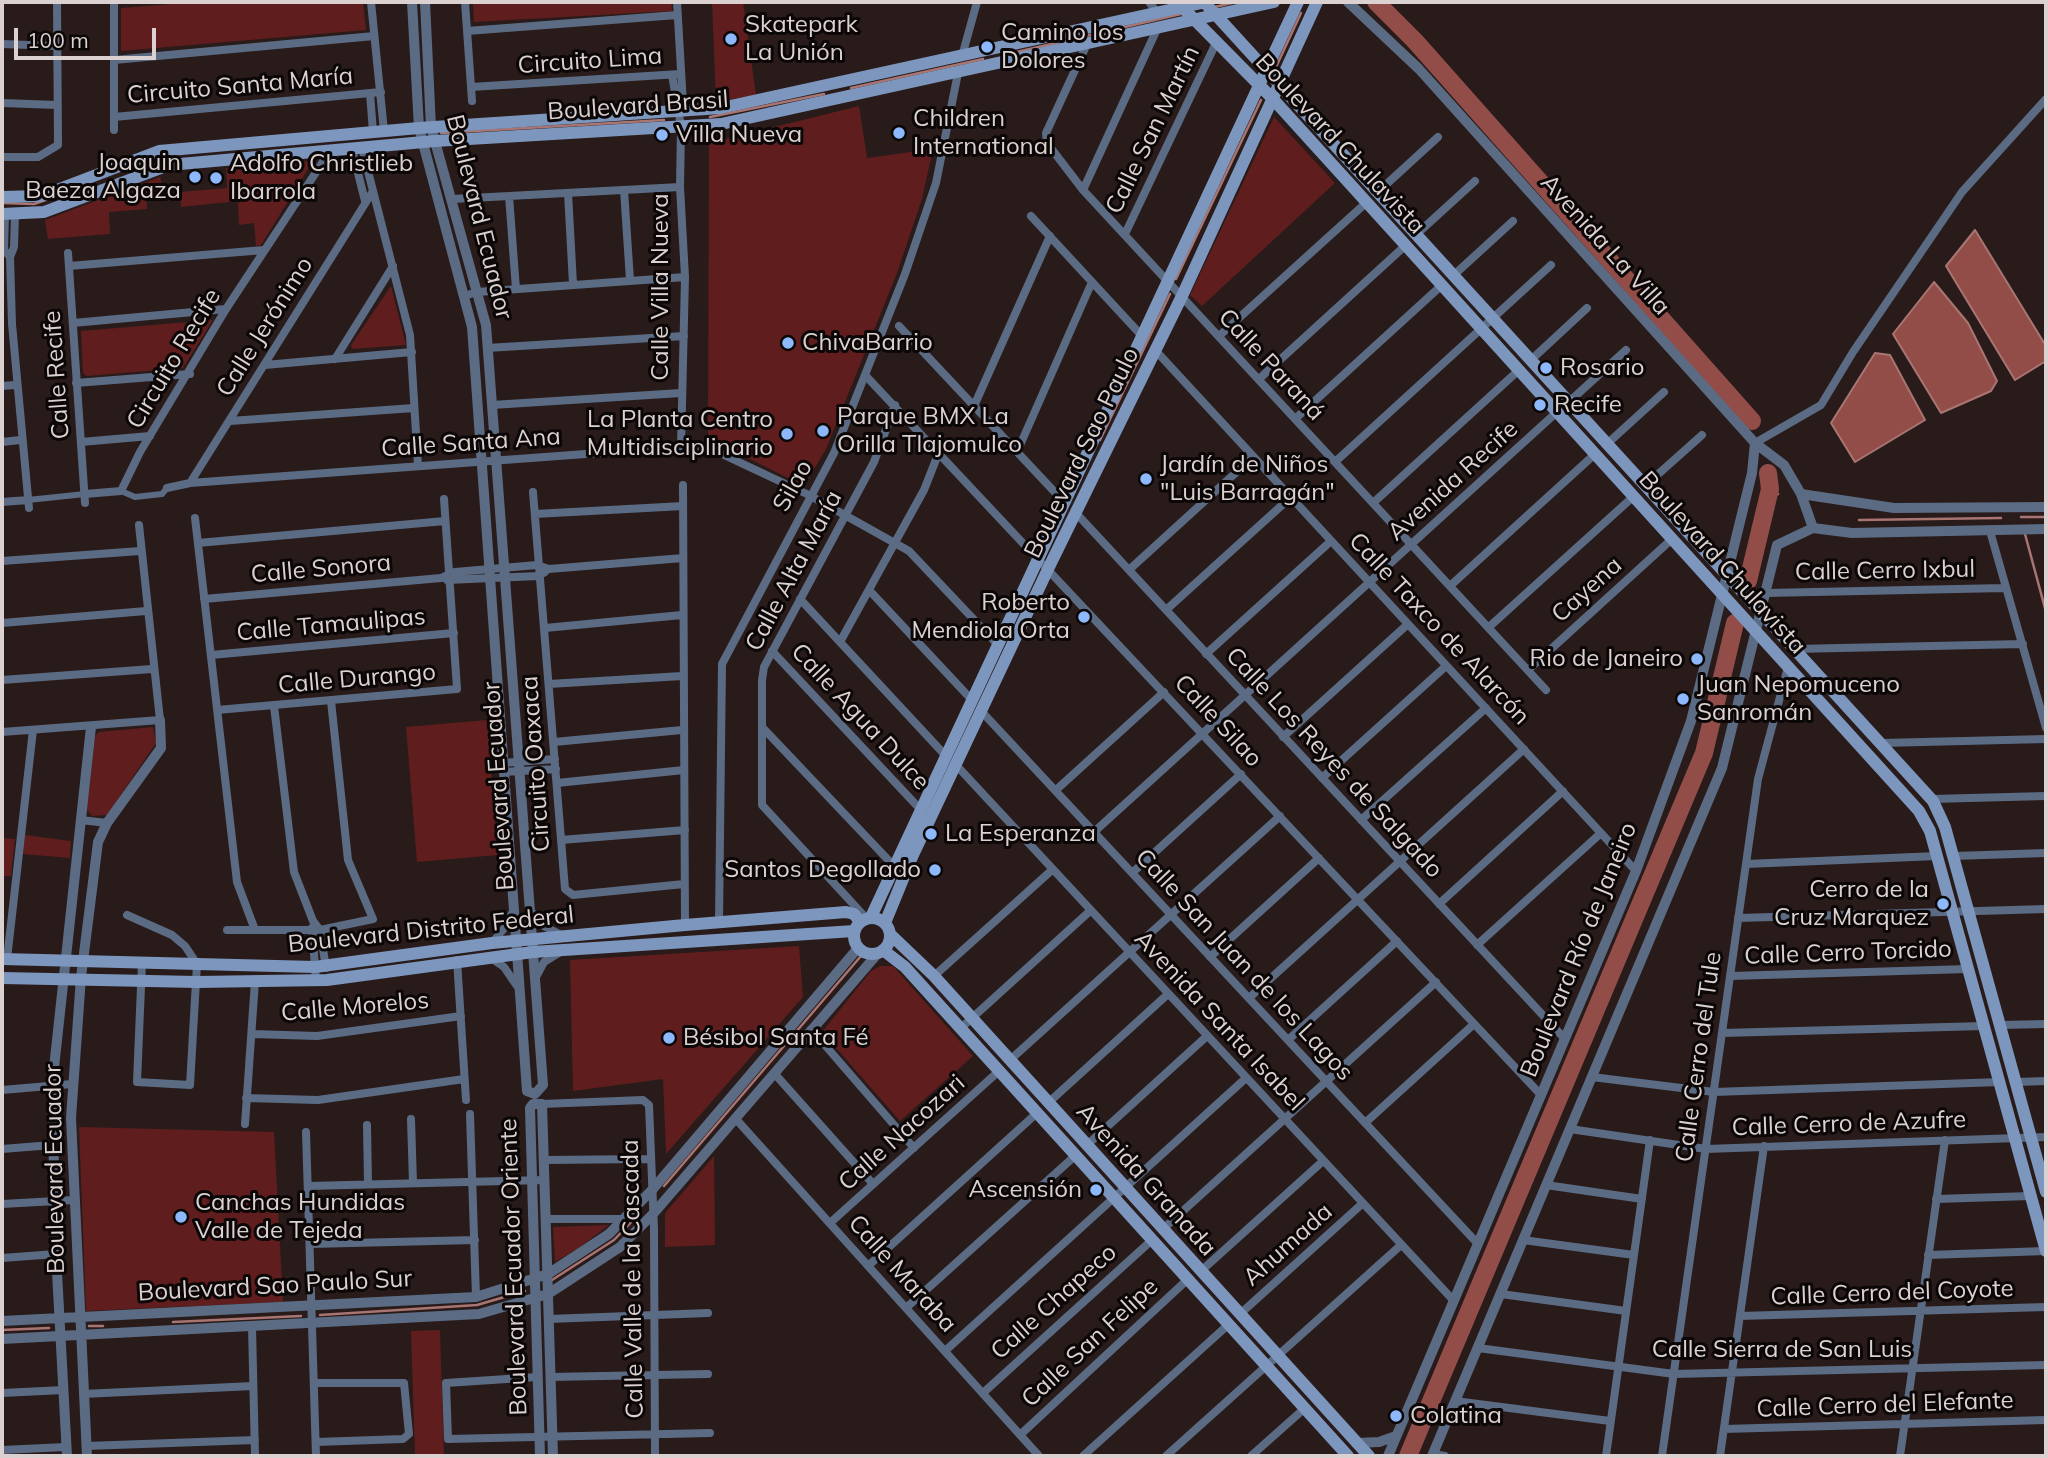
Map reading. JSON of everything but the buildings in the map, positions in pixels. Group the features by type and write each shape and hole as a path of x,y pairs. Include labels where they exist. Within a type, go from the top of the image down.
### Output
{"main road":[{"name":"Boulevard Brasil","path":"2,197 41,196 159,151 425,127 678,112 731,106 997,49 1153,7 1182,7 1205,2"},
{"name":"Boulevard Chulavista","path":"1205,2 1931,799 1940,813 1953,856 2046,1192"},
{"name":"Boulevard Brasil","path":"7,214 44,212 160,166 429,142 721,124 1274,2"},
{"name":"Boulevard Sao Paulo","path":"862,922 920,809 1298,2"},
{"name":"Boulevard Sao Paulo","path":"881,951 887,928 957,766 1075,512 1182,296 1317,2"},
{"name":"Boulevard Chulavista","path":"1182,7 1272,98 1919,811 1930,831 2046,1251"},
{"path":"997,49 1000,64"},
{"name":"Boulevard Distrito Federal","path":"565,944 685,925 846,912 862,922"},
{"path":"881,951 868,954 858,948 862,922 887,928"},
{"name":"Boulevard Distrito Federal","path":"2,978 81,977 197,982 322,980 488,957 533,946 708,938 862,922"},
{"name":"Avenida Granada","path":"887,928 934,976 1369,1456"},
{"name":"Boulevard Distrito Federal","path":"4,959 321,966 492,943 516,948"},
{"name":"Avenida Granada","path":"881,951 905,967 1348,1456"}],"street":[{"path":"2,157 38,157 57,148 57,2"},
{"path":"114,2 119,2"},
{"name":"Circuito Santa María","path":"114,2 114,130"},
{"name":"Circuito Santa María","path":"371,2 381,92 378,131"},
{"name":"Boulevard Ecuador","path":"412,2 425,127 472,327 527,1091 535,1094 543,1086 486,325 452,199 429,142"},
{"name":"Boulevard Ecuador","path":"425,2 425,127"},
{"path":"466,2 472,101"},
{"name":"Circuito Lima","path":"471,87 676,74 677,2"},
{"path":"962,56 977,2"},
{"name":"Avenida La Villa","path":"1348,2 1419,69 1755,443 1784,465 1801,494 1813,528"},
{"path":"467,31 677,15"},
{"path":"1083,190 1158,27"},
{"path":"114,60 374,36"},
{"name":"Calle San Martín","path":"1125,234 1216,43"},
{"path":"2,44 57,46"},
{"name":"Calle Paraná","path":"1087,44 1045,138 1083,190 1546,690"},
{"name":"Silao","path":"708,938 713,923 722,664 809,495 834,453 905,274 936,183 958,73"},
{"name":"Calle Villa Nueva","path":"676,74 674,103 681,126 680,187 685,277 681,447"},
{"name":"Circuito Santa María","path":"114,117 381,92"},
{"name":"Circuito Santa María","path":"370,93 378,131"},
{"path":"1755,443 1821,405 1853,352 1962,192 2046,99"},
{"path":"2,103 57,105"},
{"path":"1379,191 1438,137"},
{"path":"357,148 373,191 412,352 418,466"},
{"path":"357,148 365,201"},
{"name":"Circuito Recife","path":"121,491 150,436 190,374 226,309 330,151"},
{"path":"1418,233 1475,181"},
{"path":"452,199 680,187"},
{"path":"624,190 630,280"},
{"name":"Calle Jerónimo","path":"190,483 373,191"},
{"path":"568,193 573,284"},
{"path":"509,196 516,289"},
{"path":"1219,336 1367,202"},
{"path":"7,214 15,385 28,504"},
{"path":"1031,216 1142,336"},
{"path":"1455,274 1513,221"},
{"path":"974,406 1050,236"},
{"path":"1259,379 1406,245"},
{"name":"Circuito Recife","path":"69,266 264,250"},
{"name":"Calle Recife","path":"68,253 85,499"},
{"path":"1335,462 1551,265"},
{"path":"335,359 393,266"},
{"path":"464,296 477,292 685,277"},
{"path":"1017,452 1092,282"},
{"path":"1295,419 1442,285"},
{"path":"1532,359 1587,308"},
{"path":"73,323 226,309"},
{"path":"2,324 12,324"},
{"path":"899,327 1064,502"},
{"path":"487,348 684,335"},
{"path":"1570,401 1626,350"},
{"name":"Calle Taxco de Alarcón","path":"1156,351 1636,871"},
{"path":"265,365 412,352"},
{"path":"1373,503 1519,370"},
{"path":"76,383 190,374"},
{"name":"Calle Silao","path":"865,375 1049,567 1541,1095"},
{"path":"2,386 15,385"},
{"path":"1608,443 1664,392"},
{"path":"492,405 681,393"},
{"name":"Calle Alta María","path":"862,922 762,805 762,680 764,667 772,651 874,461 895,405"},
{"path":"230,421 414,408"},
{"name":"Avenida Recife","path":"1094,832 1558,412"},
{"path":"1646,485 1702,435"},
{"path":"81,442 150,436"},
{"path":"2,442 20,440"},
{"name":"Boulevard Río de Janeiro","path":"1388,1456 1636,871 1691,721 1724,596 1752,472 1755,443"},
{"name":"Calle Santa Ana","path":"167,488 190,483 418,466 681,447 709,448 809,495 918,557 997,644"},
{"path":"840,642 924,490 939,452"},
{"path":"1450,586 1595,454"},
{"path":"1130,569 1253,457"},
{"path":"683,485 682,730 685,925"},
{"path":"2,502 28,504 85,499 121,491 135,497 162,494 167,488"},
{"name":"Circuito Oaxaca","path":"533,492 544,570 545,628 567,893 684,884"},
{"path":"1801,494 1894,508 2046,507"},
{"path":"1489,627 1634,496"},
{"path":"1166,610 1291,498"},
{"name":"Calle Durango","path":"217,710 457,689 447,577 444,499"},
{"path":"535,514 683,506"},
{"path":"2009,507 2010,530"},
{"name":"Calle Los Reyes de Salgado","path":"1075,512 1565,1038"},
{"path":"195,518 237,882 255,930"},
{"path":"198,542 446,521"},
{"name":"Boulevard Ecuador","path":"87,1451 74,1200 72,1084 96,851 107,823 161,748 139,525"},
{"path":"1445,1456 1432,1455 1722,768 1777,545 1813,528 1852,533 2046,529"},
{"path":"1990,531 2046,728"},
{"name":"Cayena","path":"1528,670 1672,539"},
{"path":"1206,654 1331,541"},
{"path":"2,561 140,551"},
{"name":"Calle Sonora","path":"204,599 683,558"},
{"name":"Calle Cerro Ixbul","path":"1766,593 2005,588"},
{"path":"869,590 971,699"},
{"path":"800,599 945,755"},
{"path":"2,623 146,611"},
{"path":"545,628 682,615"},
{"path":"1283,737 1408,624"},
{"name":"Calle Tamaulipas","path":"211,655 454,633"},
{"path":"1795,649 2023,644"},
{"name":"Calle Agua Dulce","path":"772,651 920,809"},
{"path":"1322,778 1446,666"},
{"name":"Calle Cerro del Tule","path":"1662,1456 1758,779 1788,667"},
{"path":"2,680 152,668"},
{"path":"549,684 682,676"},
{"path":"1056,790 1164,692"},
{"path":"227,930 316,930 373,919 348,860 331,701"},
{"path":"274,706 294,872 316,930 322,980"},
{"path":"1361,820 1486,708"},
{"name":"Calle San Juan de los Lagos","path":"982,712 1478,1244"},
{"path":"2,732 160,720"},
{"name":"Boulevard Ecuador","path":"67,1451 56,1254 52,1086 91,727"},
{"path":"762,727 893,864"},
{"path":"4,959 33,730"},
{"path":"554,742 682,730"},
{"path":"1881,743 2046,739"},
{"path":"1249,998 1524,749"},
{"path":"519,767 555,759"},
{"name":"Avenida Santa Isabel","path":"957,766 1454,1301"},
{"path":"503,768 556,769"},
{"path":"557,783 684,770"},
{"path":"1132,873 1241,775"},
{"path":"1439,904 1563,791"},
{"path":"1931,799 2046,796"},
{"path":"1010,1060 1280,816"},
{"path":"81,820 107,823"},
{"path":"561,840 685,830"},
{"path":"1478,945 1601,833"},
{"path":"1953,856 2046,853"},
{"path":"1746,864 1937,856"},
{"path":"1210,957 1320,858"},
{"path":"934,976 1052,870"},
{"path":"492,943 506,926 513,908"},
{"path":"1738,918 2046,909"},
{"path":"530,910 540,924 565,944 544,962 535,980"},
{"path":"961,1028 1090,911"},
{"path":"127,915 172,935 185,946 197,964 192,1082 186,1086 137,1082 142,963"},
{"path":"1288,1040 1397,941"},
{"path":"548,1274 609,1234 652,1190 858,948"},
{"path":"548,1294 620,1247 653,1214 881,951"},
{"path":"488,957 509,972 520,993"},
{"path":"457,960 466,1100"},
{"path":"233,982 234,966"},
{"name":"Calle Cerro Torcido","path":"1730,976 1968,969"},
{"path":"245,1124 255,981"},
{"path":"1163,1230 1436,982"},
{"path":"1048,1103 1168,995"},
{"name":"Calle Morelos","path":"252,1034 317,1035 461,1016"},
{"path":"1365,1123 1474,1024"},
{"path":"2000,1025 2046,1024"},
{"path":"1722,1033 1984,1026"},
{"path":"811,1030 914,1148"},
{"path":"1087,1145 1207,1036"},
{"name":"Calle Nacozari","path":"830,1223 999,1070"},
{"path":"774,1073 873,1184"},
{"path":"1592,1077 1714,1092 2000,1082"},
{"path":"945,1351 1246,1078"},
{"path":"246,1098 318,1100 464,1079"},
{"path":"2016,1082 2046,1081"},
{"path":"2,1090 72,1084"},
{"name":"Calle Valle de la Cascada","path":"542,1104 647,1102 653,1214 655,1456"},
{"name":"Boulevard Ecuador Oriente","path":"540,1456 530,1108 533,1104 542,1104 553,1456"},
{"path":"868,1266 1037,1113"},
{"path":"470,1114 476,1297"},
{"name":"Calle Maraba","path":"735,1118 1039,1456"},
{"path":"411,1119 413,1183"},
{"path":"367,1125 368,1184"},
{"name":"Calle Cerro de Azufre","path":"1570,1129 1706,1149 2046,1137"},
{"path":"306,1132 316,1456"},
{"path":"1605,1456 1650,1140"},
{"path":"1900,1456 1944,1140"},
{"path":"2,1149 52,1145"},
{"path":"1720,1456 1763,1146"},
{"path":"906,1308 1076,1155"},
{"path":"544,1160 649,1159"},
{"path":"1201,1271 1323,1161"},
{"path":"308,1186 545,1180"},
{"path":"1546,1185 1642,1199"},
{"path":"1936,1199 2031,1196"},
{"path":"2,1204 74,1200"},
{"name":"Ahumada","path":"1240,1314 1363,1203"},
{"path":"546,1219 624,1219"},
{"path":"310,1244 475,1240"},
{"name":"Calle Chapeco","path":"983,1393 1152,1240"},
{"path":"1523,1240 1634,1255"},
{"path":"1166,1456 1401,1245"},
{"path":"1928,1255 2046,1251"},
{"path":"2,1258 56,1254"},
{"name":"Boulevard Sao Paulo Sur","path":"2,1321 476,1297 548,1274"},
{"name":"Calle San Felipe","path":"1020,1435 1187,1280"},
{"name":"Boulevard Sao Paulo Sur","path":"2,1339 480,1314 548,1294"},
{"path":"1501,1294 1626,1311"},
{"name":"Calle Cerro del Coyote","path":"1740,1316 2046,1307"},
{"path":"549,1319 708,1313"},
{"path":"1083,1456 1229,1324"},
{"path":"252,1327 255,1456"},
{"name":"Calle Sierra de San Luis","path":"1478,1348 1674,1374 2046,1365"},
{"path":"550,1377 708,1374"},
{"path":"537,1377 450,1381 444,1386 448,1439 710,1433"},
{"path":"314,1383 404,1383 409,1434 403,1439 316,1442"},
{"path":"83,1394 253,1386"},
{"path":"2,1393 64,1390"},
{"path":"1455,1401 1610,1421"},
{"path":"1251,1456 1305,1408"},
{"name":"Calle Cerro del Elefante","path":"1724,1429 2046,1420"},
{"path":"1356,1443 1379,1442 1396,1436"},
{"path":"87,1451 254,1440"},
{"path":"2,1450 67,1451"}],"shaded area":[{"path":"197,2 363,2 366,30 121,51 121,8"},
{"path":"473,2 671,2 672,11 474,22"},
{"name":"Skatepark La Unión","path":"712,2 743,2 756,95 716,102"},
{"name":"ChivaBarrio","path":"859,106 867,158 933,149 922,199 897,273 826,449 804,486 708,438 709,140 726,139"},
{"path":"1274,117 1335,183 1202,306 1190,295"},
{"path":"313,161 261,245 256,246 254,223 239,225 238,201 181,207 180,192 227,188 226,168"},
{"path":"160,177 165,193 146,195 147,209 109,212 110,234 48,239 45,220"},
{"path":"1975,230 2046,346 2046,361 2015,380 1946,266"},
{"path":"1934,282 1968,323 1997,381 1991,391 1941,413 1893,334"},
{"path":"391,286 406,345 352,349 351,345"},
{"path":"213,320 183,368 87,376 83,373 81,331"},
{"path":"1875,353 1890,355 1925,420 1855,462 1831,423"},
{"path":"487,720 498,855 417,862 406,727"},
{"path":"153,727 156,743 107,815 92,816 87,810 95,736 99,732"},
{"path":"25,835 71,841 70,858 23,854"},
{"path":"2,838 15,839 11,876 2,876"},
{"name":"Bésibol Santa Fé","path":"799,946 803,997 666,1154 663,1079 573,1091 570,960"},
{"path":"881,966 893,966 973,1056 900,1121 822,1032 871,971"},
{"name":"Canchas Hundidas Valle de Tejeda","path":"79,1127 274,1132 283,1302 86,1311"},
{"path":"714,1156 715,1245 665,1247 665,1213"},
{"path":"609,1225 580,1247 555,1262 553,1227"},
{"path":"440,1330 444,1456 415,1456 411,1331"}],"waterway":[{"path":"1215,7 1236,2"},
{"path":"1376,2 1415,41 1752,421"},
{"path":"1276,67 1301,13"},
{"path":"1008,54 1181,14"},
{"path":"851,88 983,59"},
{"path":"710,117 824,94"},
{"path":"1176,279 1261,100"},
{"path":"441,133 664,120"},
{"path":"2,203 34,204 63,194"},
{"path":"1100,440 1170,294"},
{"path":"1748,581 1770,489 1768,473"},
{"path":"1770,489 1778,494"},
{"path":"2021,517 2046,517"},
{"path":"1859,520 2001,518"},
{"path":"2025,534 2046,612"},
{"path":"1408,1456 1704,753 1735,623"},
{"path":"664,1186 861,956"},
{"path":"552,1280 614,1240 638,1215"},
{"path":"320,1315 477,1305 525,1291"},
{"path":"173,1322 301,1316"},
{"path":"89,1326 103,1326"},
{"path":"2,1330 49,1328"}],"place":[{"name":"Skatepark La Unión","path":"731,39"},
{"name":"Camino los Dolores","path":"987,47"},
{"name":"Children International","path":"899,133"},
{"name":"Villa Nueva","path":"662,135"},
{"name":"Joaquin Baeza Algaza","path":"195,177"},
{"name":"Adolfo Christlieb Ibarrola","path":"216,178"},
{"name":"ChivaBarrio","path":"788,343"},
{"name":"Rosario","path":"1546,368"},
{"name":"Recife","path":"1540,405"},
{"name":"Parque BMX La Orilla Tlajomulco","path":"823,431"},
{"name":"La Planta Centro Multidisciplinario","path":"787,434"},
{"name":"Jardín de Niños \"Luis Barragán\"","path":"1146,479"},
{"name":"Roberto Mendiola Orta","path":"1084,617"},
{"name":"Rio de Janeiro","path":"1697,659"},
{"name":"Juan Nepomuceno Sanromán","path":"1683,699"},
{"name":"La Esperanza","path":"931,834"},
{"name":"Santos Degollado","path":"935,870"},
{"name":"Cerro de la Cruz Marquez","path":"1943,904"},
{"name":"Bésibol Santa Fé","path":"669,1038"},
{"name":"Ascensión","path":"1096,1190"},
{"name":"Canchas Hundidas Valle de Tejeda","path":"181,1217"},
{"name":"Colatina","path":"1396,1416"}]}
